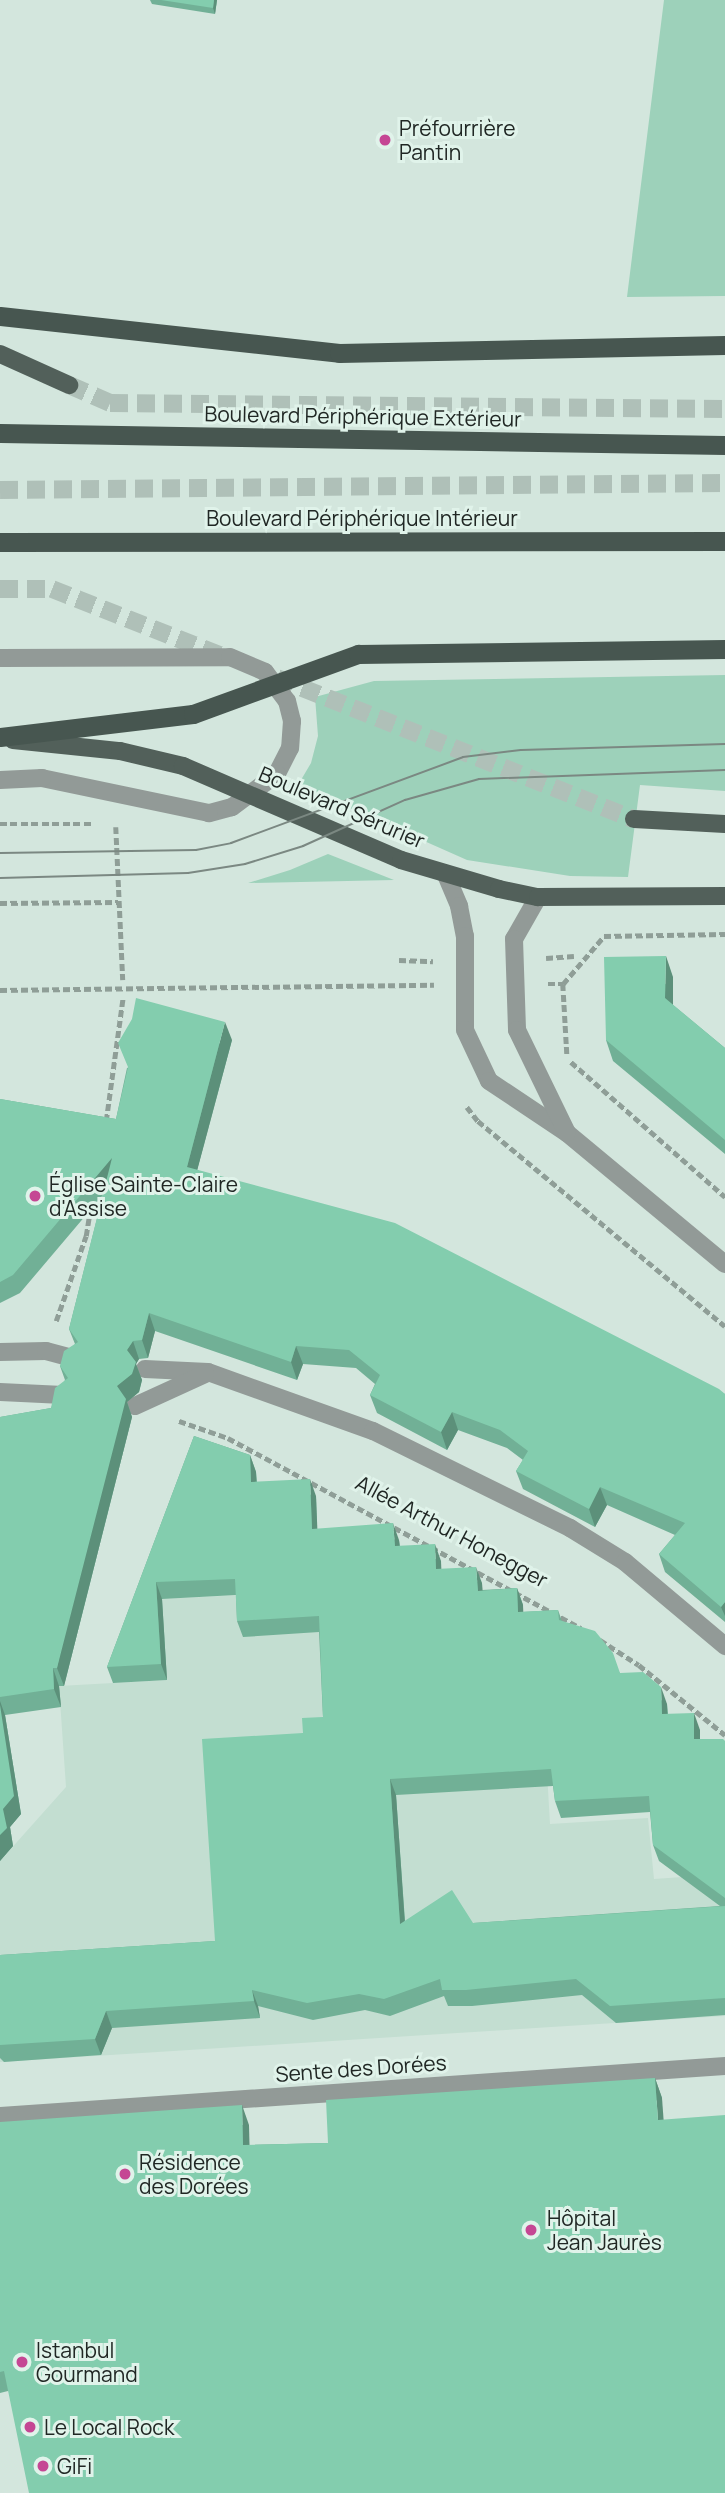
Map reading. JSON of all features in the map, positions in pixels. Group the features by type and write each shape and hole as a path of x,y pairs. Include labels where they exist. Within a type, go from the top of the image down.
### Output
{"highway":[{"path":"0,316 339,353 725,345"},
{"name":"Boulevard Périphérique Extérieur","path":"0,433 725,445"},
{"name":"Boulevard Périphérique Intérieur","path":"0,542 725,541"},
{"path":"0,738 192,713 358,654 725,649"}],"main road":[{"path":"0,354 69,385"},
{"name":"Boulevard Sérurier","path":"0,738 152,757 251,793 333,833 446,875 538,897 725,896"},
{"path":"634,818 725,824"}],"street":[{"path":"0,658 230,657 265,672 276,684 292,721 290,748 277,774 232,807 209,813 42,778 0,780"},
{"path":"446,875 460,905 465,936 465,1030 489,1081 567,1133 725,1264"},
{"path":"538,897 514,939 517,1030 567,1133"},
{"path":"0,1352 46,1351 73,1358"},
{"path":"145,1369 208,1372 373,1432 569,1528 625,1562 725,1646"},
{"path":"135,1406 208,1372"},
{"path":"0,1392 64,1395"},
{"name":"Sente des Dorées","path":"0,2116 725,2066"}],"path":[{"path":"0,824 116,824 123,980"},
{"path":"0,903 118,902"},
{"path":"725,933 604,936 563,984 564,1035 572,1065 725,1197"},
{"path":"399,960 445,961"},
{"path":"538,984 563,984"},
{"path":"0,990 446,985"},
{"path":"103,1135 123,997"},
{"path":"46,1351 86,1236 93,1198"},
{"name":"Allée Arthur Honegger","path":"135,1406 228,1438 586,1631"},
{"path":"596,1638 639,1665 725,1735"}],"shaded area":[{"path":"241,1595 325,1632 542,1685 550,1824 648,1818 654,1879 725,1874 725,2016 0,2062 0,1861 66,1787 59,1686 167,1680 162,1599"}],"green space":[{"path":"664,0 725,0 725,296 627,297"},
{"path":"725,675 725,791 640,785 628,877 570,876 467,860 298,785 311,763 318,736 315,697 374,681"},
{"path":"328,854 394,880 248,883 290,870"}],"building":[{"path":"161,0 214,0 213,8"},
{"path":"666,956 665,998 725,1048 725,1140 606,1040 604,957"},
{"path":"136,998 225,1022 187,1167 395,1223 725,1394 725,1602 721,1607 659,1554 685,1523 600,1487 589,1509 516,1471 528,1451 500,1430 452,1412 441,1432 370,1395 380,1375 349,1350 296,1346 291,1362 149,1313 142,1340 133,1341 127,1350 136,1362 132,1374 117,1386 126,1399 57,1668 53,1668 54,1689 0,1697 0,1417 51,1408 55,1388 68,1378 60,1366 64,1351 78,1342 69,1329 112,1158 13,1275 0,1282 0,1099 116,1119 128,1067 118,1043 132,1019"},
{"path":"194,1436 250,1455 251,1482 310,1479 312,1529 393,1523 395,1546 435,1544 436,1569 476,1567 478,1591 517,1588 518,1612 558,1610 559,1620 595,1631 613,1653 620,1673 643,1672 661,1687 662,1714 694,1713 694,1739 725,1741 725,1898 653,1845 649,1796 555,1801 551,1769 390,1779 400,1924 452,1890 473,1923 725,1906 725,1998 610,2006 576,1979 442,1990 440,1979 384,1999 359,1994 307,2003 252,1990 254,2001 106,2011 95,2039 0,2045 0,1955 215,1941 202,1739 303,1733 302,1718 323,1717 319,1616 237,1621 235,1579 156,1582 161,1664 107,1667"},
{"path":"0,1705 14,1796 3,1809 7,1828 0,1835"},
{"path":"655,2078 658,2120 725,2115 725,2493 29,2493 4,2371 0,2372 0,2122 242,2105 243,2145 328,2143 326,2100"}],"tunnel":[{"path":"69,385 110,403 725,409"},
{"path":"0,490 725,483"},
{"path":"0,589 52,589 222,656"},
{"path":"277,678 634,819"}],"tram line":[{"path":"0,853 196,850 231,843 463,757 521,750 725,744"},
{"path":"0,878 188,873 245,864 303,846 405,800 479,779 725,770"}],"place":[{"name":"Préfourrière Pantin","path":"385,140"},
{"name":"Église Sainte-Claire d'Assise","path":"35,1196"},
{"name":"Résidence des Dorées","path":"125,2174"},
{"name":"Hôpital Jean Jaurès","path":"531,2230"},
{"name":"Istanbul Gourmand","path":"22,2362"},
{"name":"Le Local Rock","path":"30,2427"},
{"name":"GiFi","path":"43,2466"}]}
